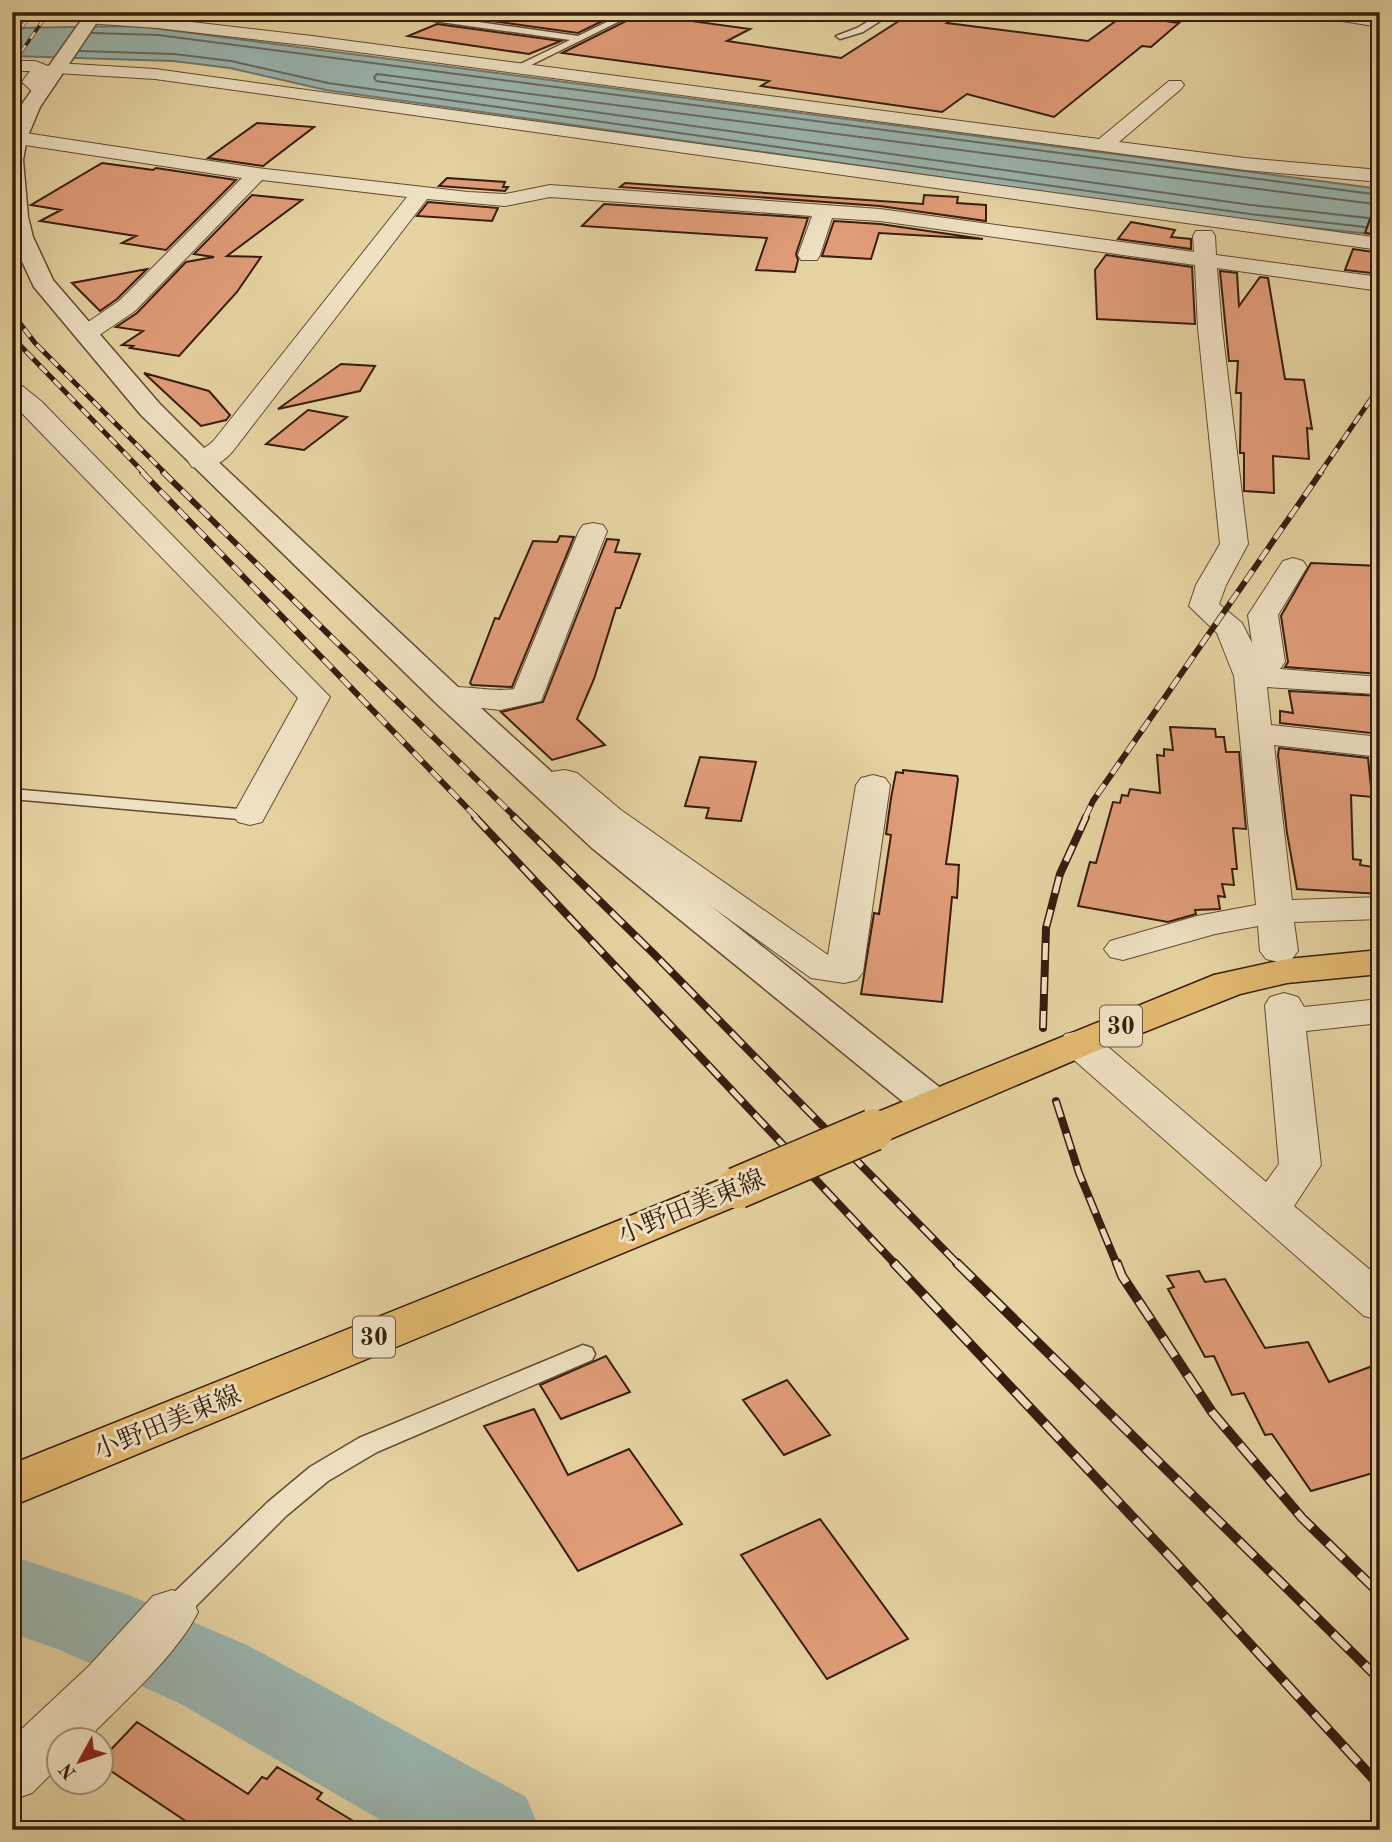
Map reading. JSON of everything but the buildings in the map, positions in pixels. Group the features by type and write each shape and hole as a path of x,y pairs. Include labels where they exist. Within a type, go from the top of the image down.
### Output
{"main road":[{"name":"小野田美東線","path":"12,1486 737,1188 1079,1043 1228,984 1287,971 1380,962"}],"street":[{"path":"1331,12 1348,18 1380,22"},
{"path":"933,1104 625,856 448,696 150,409 42,282 22,237 14,197 15,138 40,90 92,18 233,31 1245,164 1380,176"},
{"path":"12,66 41,68 31,82 40,90"},
{"path":"57,66 155,74 1380,243"},
{"path":"1103,145 1175,85"},
{"path":"15,138 257,174 421,193 505,200 550,191 964,225 1380,284"},
{"path":"87,333 127,306 257,174"},
{"path":"201,461 217,453 224,445 421,193"},
{"path":"1035,195 1108,211 1203,225 1278,234 1308,233"},
{"path":"809,255 824,212"},
{"path":"1203,225 1210,328 1234,544 1211,585 1204,606 1231,629 1248,671 1258,733 1279,951"},
{"path":"12,390 32,406 314,697 250,815"},
{"path":"448,696 520,699 530,694 530,686 593,531"},
{"path":"1248,671 1270,662 1263,615 1293,567"},
{"path":"1248,671 1376,685"},
{"path":"1258,733 1380,747"},
{"path":"542,782 565,780 609,817 824,970 844,972 873,785"},
{"path":"1123,948 1210,924 1276,912 1380,908"},
{"path":"1270,1209 1300,1165 1285,1013 1380,1011"},
{"path":"1079,1043 1380,1304"},
{"path":"12,1775 108,1682 172,1612"}],"lane":[{"path":"517,69 634,12"},
{"path":"840,36 860,30 890,12"},
{"path":"408,15 581,39"},
{"path":"12,794 250,815"},
{"path":"172,1612 268,1517 319,1474 368,1445 583,1354"}],"water":[{"path":"138,26 1380,189 1380,235 1249,221 326,90 230,68 173,61 12,56 12,28"}],"waterway":[{"path":"12,1594 93,1622 213,1674 490,1830"}],"railway":[{"path":"12,40 33,12"},
{"path":"12,65 49,12"},
{"path":"12,313 35,343 165,473"},
{"path":"12,337 144,473"},
{"path":"1320,473 1380,386"},
{"path":"142,472 477,818"},
{"path":"163,472 516,818"},
{"path":"1085,818 1093,801 1321,472"},
{"path":"475,817 896,1265"},
{"path":"514,817 655,955 958,1264"},
{"path":"1043,1028 1046,928 1060,874 1086,817"},
{"path":"1056,1101 1079,1173 1117,1265"},
{"path":"894,1263 1173,1560 1380,1786"},
{"path":"1117,1263 1122,1276 1212,1412 1302,1518 1380,1594"},
{"path":"958,1264 1380,1680"}]}
